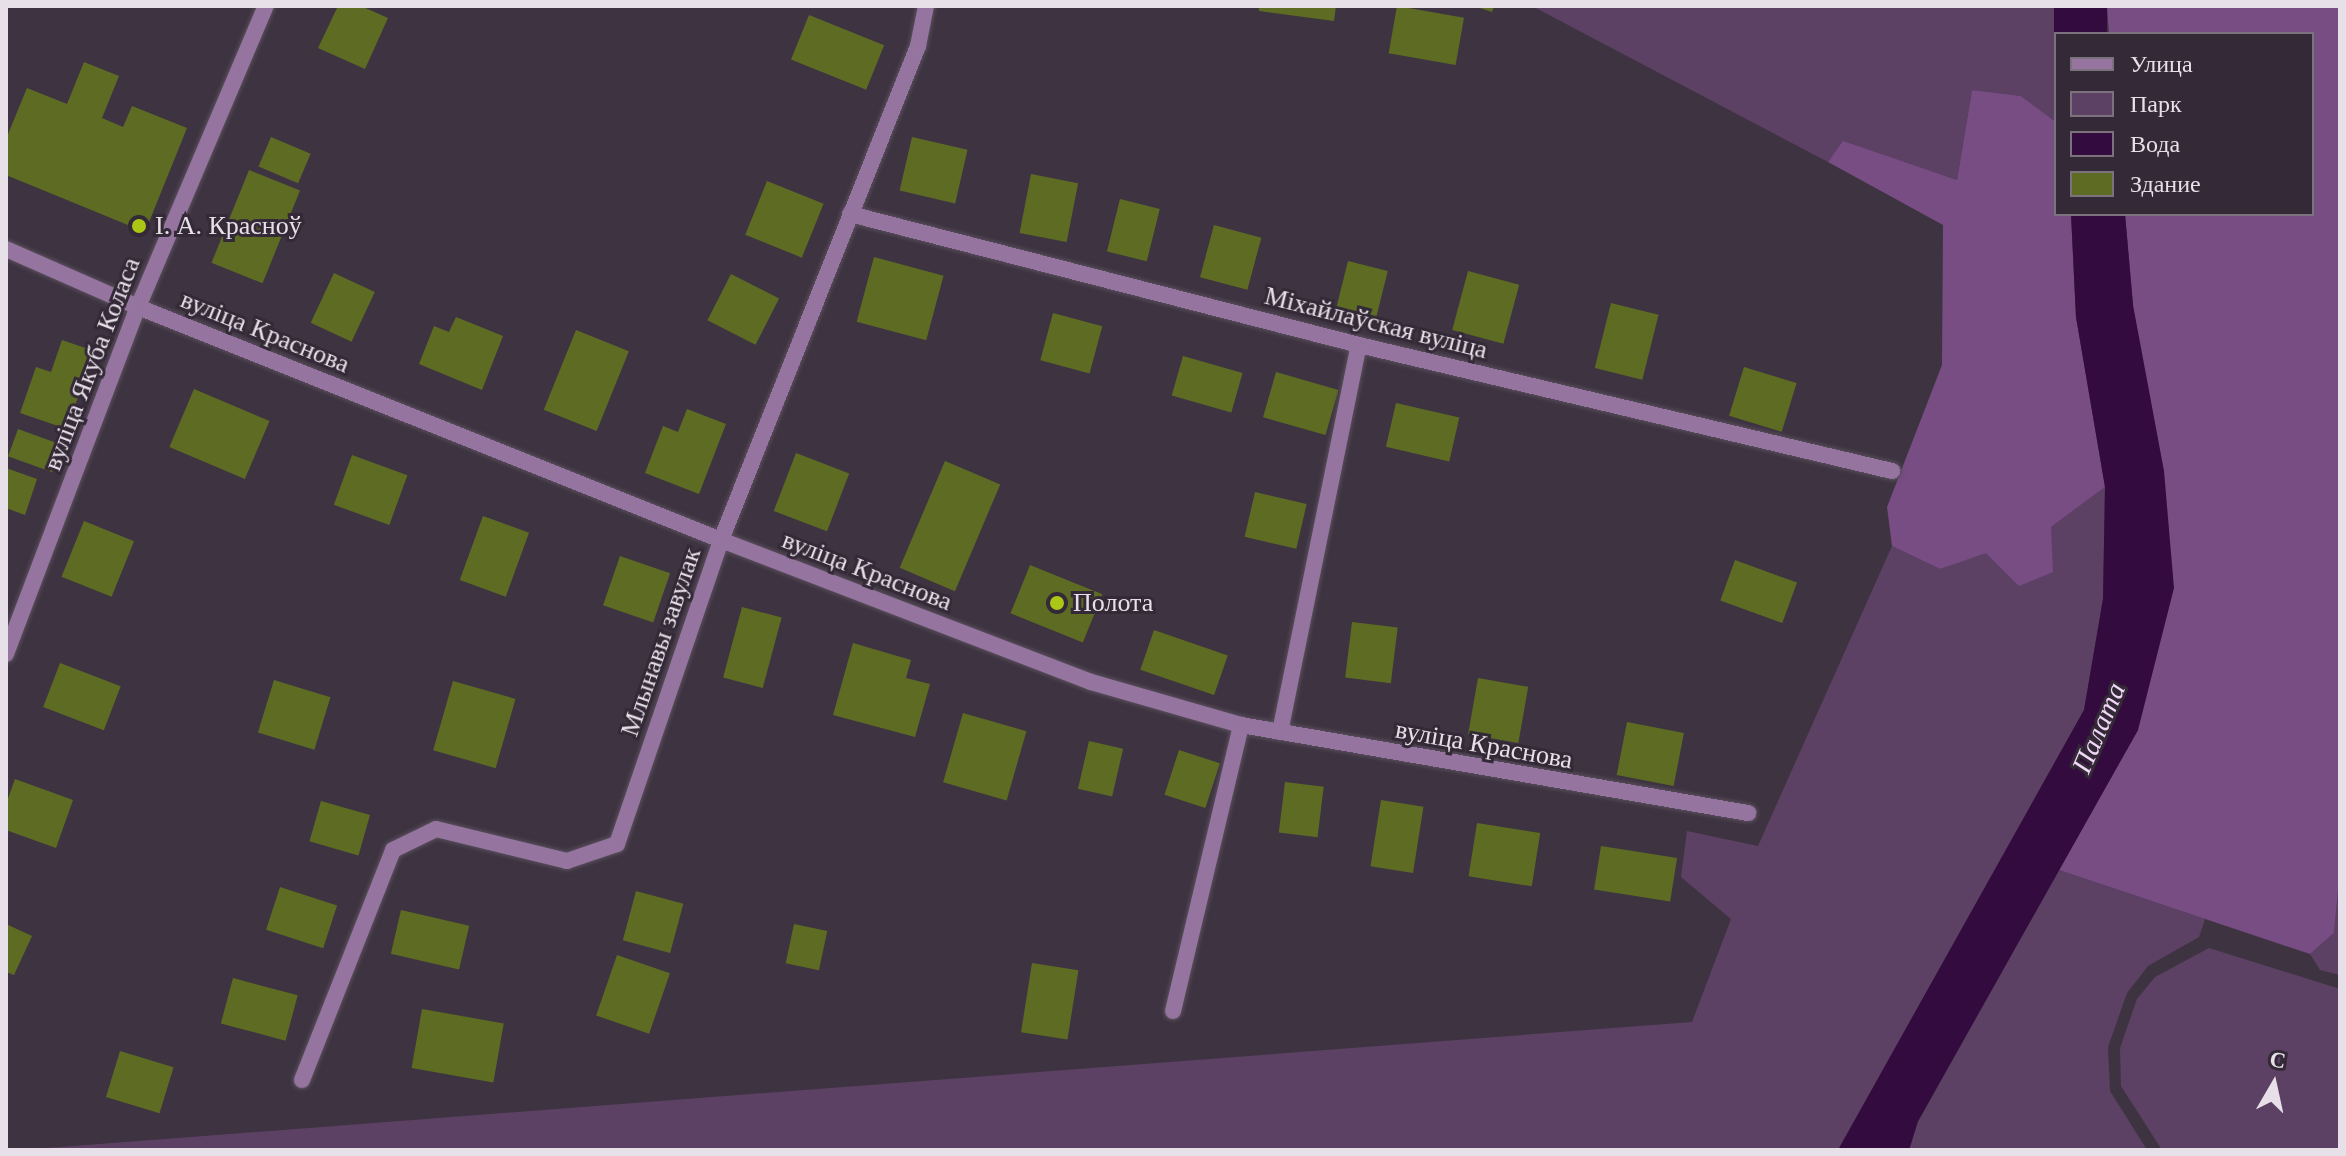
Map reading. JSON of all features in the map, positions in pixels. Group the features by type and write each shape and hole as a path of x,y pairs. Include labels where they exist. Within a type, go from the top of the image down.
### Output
{"street":[{"name":"вуліца Якуба Коласа","path":"6,654 138,307 266,6"},
{"name":"Млынавы завулак","path":"302,1080 393,850 436,829 567,861 617,844 721,540 918,46 926,6"},
{"name":"Міхайлаўская вуліца","path":"850,214 1359,345 1892,471"},
{"name":"вуліца Краснова","path":"6,249 138,307 721,540 1091,682 1241,725 1748,813"},
{"path":"1280,732 1359,345"},
{"path":"1173,1011 1241,725"}],"green space":[{"path":"1532,6 2054,6 2054,121 2021,96 1972,90 1957,180 1843,142 1828,162"},
{"path":"2105,487 2103,599 2084,710 1838,1150 21,1150 1692,1022 1731,919 1681,877 1687,831 1758,846 1892,546 1940,569 2051,527"},
{"path":"2059,870 2205,919 2199,937 2148,966 2127,993 2108,1047 2110,1091 2147,1150 1909,1150 1918,1122"},
{"path":"2340,870 2340,975 2320,970 2310,954 2334,933"},
{"path":"2209,948 2340,989 2340,1150 2162,1150 2121,1086 2120,1048 2137,999 2155,977"}],"shaded area":[{"path":"2107,6 2340,6 2340,870 2334,933 2310,954 2059,870 2138,730 2133,305 2125,216 2314,216 2314,32 2109,32"},
{"path":"1972,90 2021,96 2054,121 2054,216 2071,216 2076,317 2105,487 2051,527 2053,572 2019,586 1986,553 1940,569 1892,546 1887,507 1942,365 1943,225 1828,162 1843,141 1957,180"}],"water":[{"path":"2054,6 2107,6 2107,32 2054,32"},
{"name":"Палата","path":"2071,216 2125,216 2133,305 2164,471 2174,588 2138,730 1918,1121 1909,1150 1838,1150 2084,710 2103,599 2105,487 2076,317"}],"building":[{"path":"338,6 361,6 388,18 365,69 318,48"},
{"path":"1259,6 1336,6 1334,21 1259,11"},
{"path":"1397,6 1464,18 1456,65 1389,53"},
{"path":"1474,6 1494,6 1492,12"},
{"path":"809,15 884,45 866,90 791,60"},
{"path":"84,62 119,76 102,118 123,127 132,106 187,128 145,232 6,175 6,139 27,88 67,104"},
{"path":"271,137 311,154 298,183 258,166"},
{"path":"912,137 968,150 955,203 900,191"},
{"path":"249,170 300,191 263,283 212,263"},
{"path":"1031,174 1078,183 1067,242 1020,233"},
{"path":"767,181 824,204 802,258 745,235"},
{"path":"1120,199 1160,209 1147,261 1107,251"},
{"path":"1214,225 1261,238 1247,290 1200,277"},
{"path":"874,257 944,276 926,340 857,322"},
{"path":"1348,261 1388,271 1375,322 1335,312"},
{"path":"1468,271 1519,285 1503,344 1452,330"},
{"path":"334,273 375,292 352,342 311,323"},
{"path":"731,274 779,299 756,345 707,320"},
{"path":"1611,303 1659,315 1642,380 1595,368"},
{"path":"1053,313 1102,326 1090,374 1040,360"},
{"path":"456,317 503,336 482,390 419,364 434,326 449,332"},
{"path":"576,330 629,351 597,431 544,410"},
{"path":"62,340 94,351 67,429 20,413 36,367 51,372"},
{"path":"1183,356 1243,373 1231,413 1172,395"},
{"path":"1744,367 1797,383 1782,432 1729,416"},
{"path":"1276,372 1338,390 1326,435 1263,417"},
{"path":"194,389 269,421 245,479 169,447"},
{"path":"1396,403 1459,418 1449,461 1386,447"},
{"path":"687,409 726,424 699,494 645,473 663,426 678,432"},
{"path":"18,429 62,445 52,472 8,456"},
{"path":"796,453 849,473 827,531 774,511"},
{"path":"352,455 407,475 389,525 334,505"},
{"path":"945,461 1000,484 955,591 900,568"},
{"path":"6,468 37,479 25,515 6,508"},
{"path":"1255,492 1307,504 1296,549 1245,537"},
{"path":"483,516 529,533 506,597 460,580"},
{"path":"84,521 134,541 112,597 62,577"},
{"path":"620,556 670,573 653,622 603,605"},
{"path":"1735,560 1797,583 1782,623 1720,600"},
{"name":"Полота","path":"1030,565 1102,594 1083,642 1011,613"},
{"path":"742,607 782,618 763,688 723,678"},
{"path":"1352,622 1398,628 1391,683 1345,678"},
{"path":"1154,630 1228,655 1214,695 1140,670"},
{"path":"853,643 911,660 906,678 930,684 915,737 833,715"},
{"path":"60,663 121,686 104,730 43,707"},
{"path":"1478,678 1528,687 1518,743 1468,734"},
{"path":"274,680 330,697 314,750 258,733"},
{"path":"453,681 515,699 496,768 433,750"},
{"path":"963,713 1026,731 1007,800 943,782"},
{"path":"1627,722 1684,733 1674,786 1617,775"},
{"path":"1089,741 1123,749 1112,797 1078,789"},
{"path":"1179,750 1220,763 1205,808 1164,795"},
{"path":"15,779 73,800 56,848 6,830 6,804"},
{"path":"1285,782 1324,787 1317,837 1279,833"},
{"path":"1381,800 1423,807 1413,873 1371,866"},
{"path":"321,801 370,815 358,855 309,841"},
{"path":"1477,823 1540,833 1532,886 1469,876"},
{"path":"1601,846 1677,858 1670,902 1594,889"},
{"path":"280,887 337,906 323,948 266,930"},
{"path":"636,891 683,904 670,953 623,940"},
{"path":"401,910 469,926 459,970 391,954"},
{"path":"6,924 32,936 14,975 6,972"},
{"path":"794,924 827,931 819,970 786,963"},
{"path":"617,955 670,973 649,1034 596,1016"},
{"path":"1032,963 1078,970 1067,1039 1021,1032"},
{"path":"233,978 298,995 286,1041 221,1023"},
{"path":"422,1009 504,1023 493,1083 412,1068"},
{"path":"120,1051 174,1067 160,1113 106,1097"}],"place":[{"name":"І. А. Красноў","path":"139,226"},
{"name":"Полота","path":"1057,603"}]}
